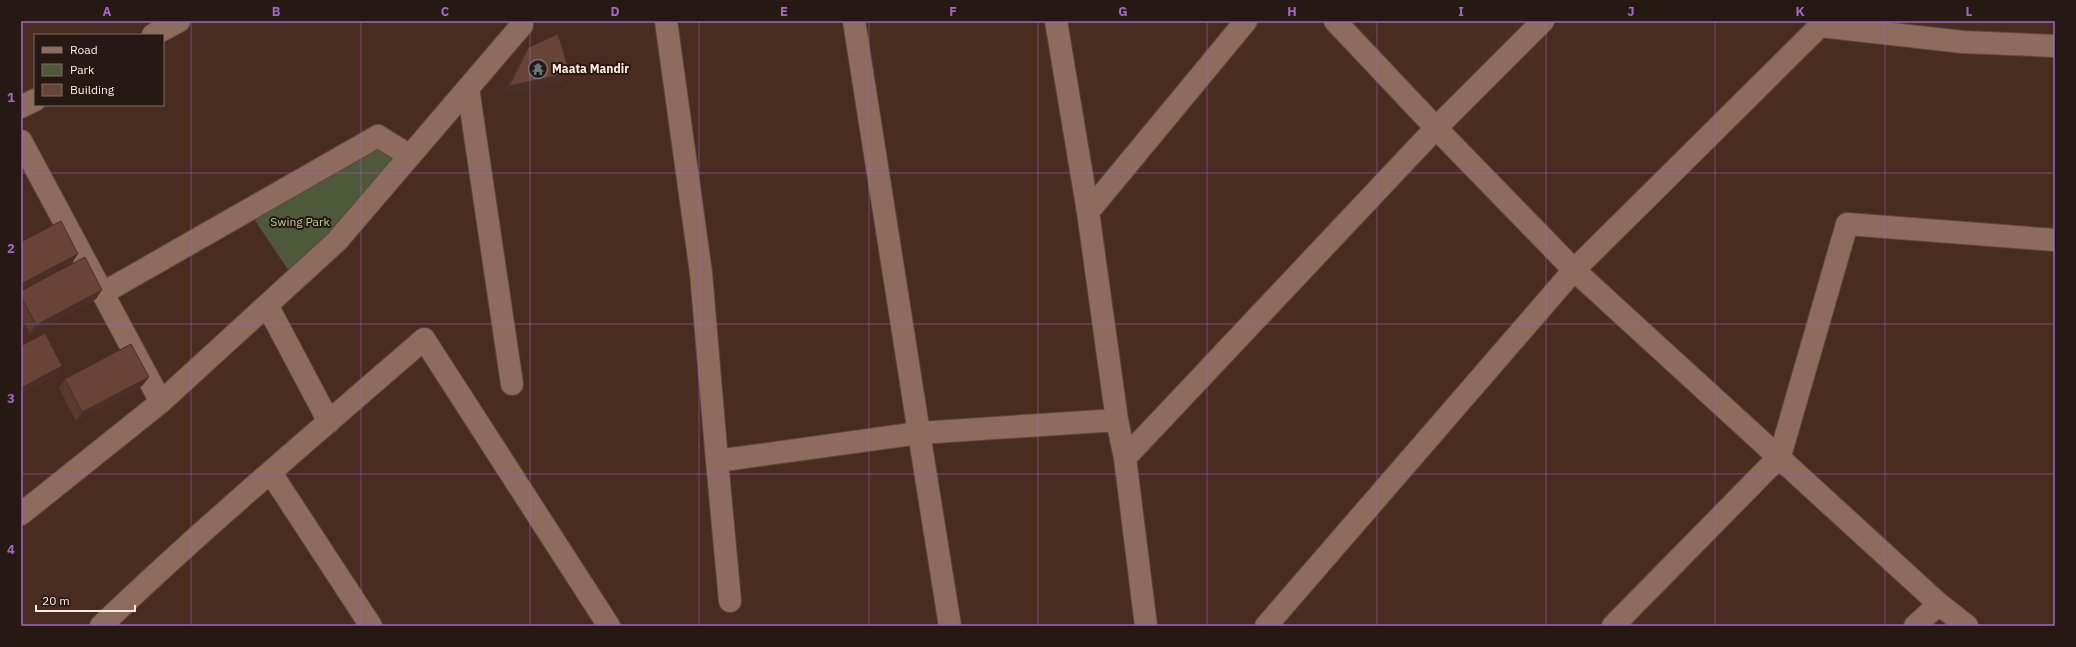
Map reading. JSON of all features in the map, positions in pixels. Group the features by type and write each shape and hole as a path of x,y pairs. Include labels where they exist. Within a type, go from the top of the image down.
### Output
{"street":[{"path":"155,34 179,21"},
{"path":"666,21 702,273 730,601"},
{"path":"854,21 918,433 950,626"},
{"path":"1056,21 1088,212 1117,420 1125,458 1146,626"},
{"path":"1088,212 1246,21"},
{"path":"1335,21 1436,128 1574,270 1780,456 1939,604 1967,626"},
{"path":"1125,458 1436,128 1543,21"},
{"path":"21,514 160,402 337,241 468,88 527,22"},
{"path":"1266,626 1574,270 1823,24 1963,42 2055,46"},
{"path":"468,88 512,384"},
{"path":"21,107 34,100"},
{"path":"103,293 378,136 410,156"},
{"path":"21,141 160,402"},
{"path":"1613,626 1780,456 1847,224 2055,240"},
{"path":"267,305 329,422"},
{"path":"112,622 271,473 424,339 609,626"},
{"path":"717,461 918,433 1117,420"},
{"path":"271,473 371,626"},
{"path":"1915,626 1939,604"}],"green space":[{"name":"Swing Park","path":"378,136 410,156 295,280 248,210"}],"building":[{"name":"Maata Mandir","path":"558,34 570,73 509,86 529,47"},
{"path":"61,221 78,254 21,284 21,242"},
{"path":"85,257 102,290 36,325 21,296 21,291"},
{"path":"45,333 62,366 21,388 21,346"},
{"path":"131,344 149,377 82,412 65,379"}],"place":[{"name":"Maata Mandir","path":"538,69"}]}
